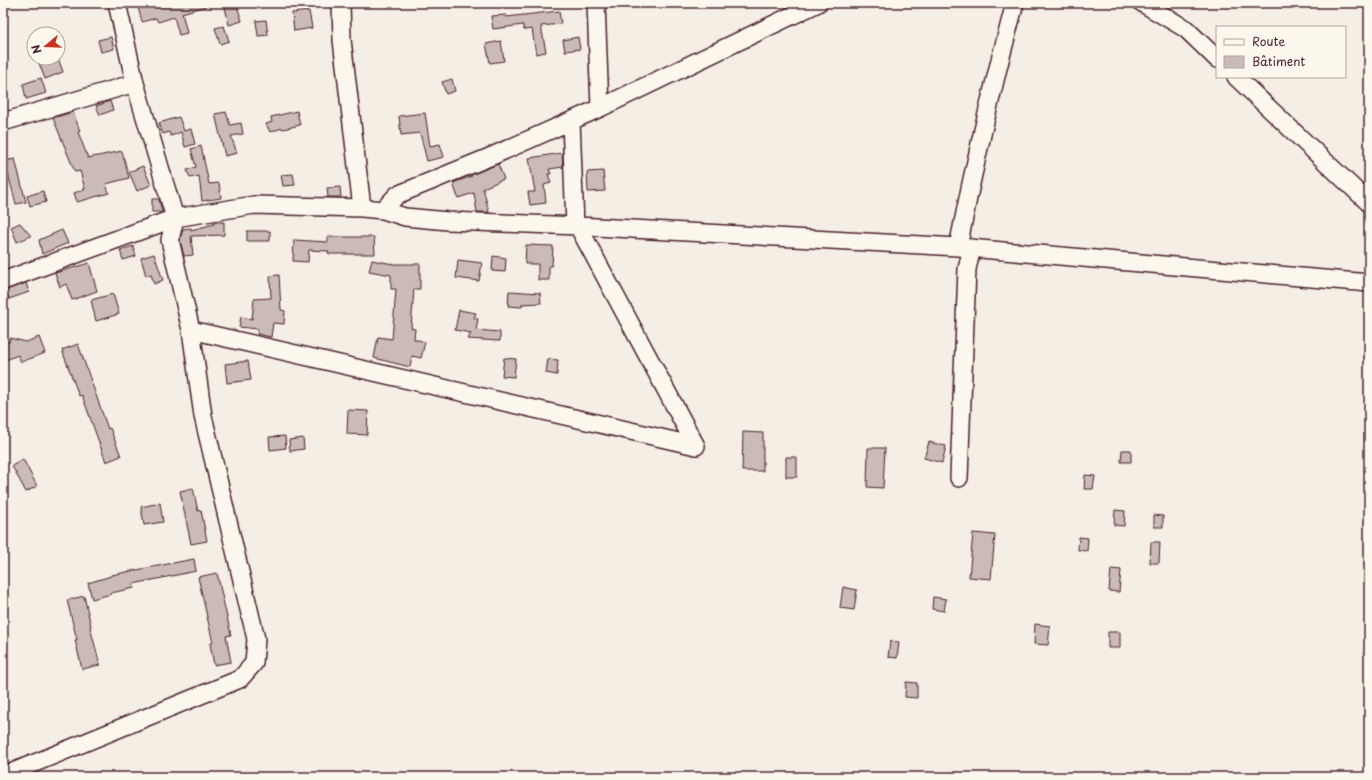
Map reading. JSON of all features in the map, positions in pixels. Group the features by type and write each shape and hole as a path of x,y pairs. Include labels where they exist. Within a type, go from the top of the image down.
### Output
{"street":[{"path":"3,776 240,679 254,664 256,639 203,416 191,330 170,240 175,218 135,83 117,3"},
{"path":"341,3 342,40 362,208"},
{"path":"596,3 600,108"},
{"path":"383,210 397,195 492,156 600,108 818,3"},
{"path":"959,478 967,269 965,247 972,173 1000,57 1015,3"},
{"path":"1142,3 1186,29 1216,58"},
{"path":"1237,78 1369,203"},
{"path":"3,122 135,83"},
{"path":"191,330 696,446 577,226 571,121"},
{"path":"3,281 175,218 254,205 362,208 383,210 404,216 448,221 577,226 965,247 1369,283"}],"building":[{"path":"137,3 206,3 206,6 182,13 187,33 179,35 174,17 158,22 156,18 142,22"},
{"path":"224,3 236,3 242,21 229,25"},
{"path":"309,11 312,28 294,31 292,13"},
{"path":"559,11 561,24 541,26 546,52 536,54 532,29 524,30 523,25 493,29 491,16 506,15 506,17"},
{"path":"266,20 268,35 258,36 256,21"},
{"path":"224,26 229,41 220,44 215,28"},
{"path":"111,37 114,49 101,52 98,40"},
{"path":"578,37 580,49 565,51 563,40"},
{"path":"501,41 504,61 490,63 486,44"},
{"path":"40,66 61,66 63,72 45,79"},
{"path":"41,78 46,93 26,99 23,84"},
{"path":"452,79 455,91 446,94 442,82"},
{"path":"110,101 113,110 100,115 96,106"},
{"path":"297,111 300,125 270,132 266,124 272,122 271,117"},
{"path":"73,112 80,131 78,132 88,158 122,151 129,178 106,184 109,193 77,202 74,193 85,189 80,171 75,172 53,118"},
{"path":"226,112 230,125 241,123 243,134 231,136 237,153 225,156 215,114"},
{"path":"425,113 430,146 440,144 444,157 427,161 420,133 401,135 399,116"},
{"path":"179,117 184,131 191,129 195,144 185,147 181,132 171,136 169,132 163,134 159,123"},
{"path":"201,146 209,184 219,183 221,198 202,201 199,176 190,178 187,170 196,167 191,149"},
{"path":"562,153 563,167 549,169 551,174 548,174 551,183 544,185 546,203 530,205 528,192 535,192 529,158"},
{"path":"15,159 26,202 16,204 7,170 3,171 3,161"},
{"path":"498,164 504,179 483,188 489,212 477,212 474,193 458,198 453,183"},
{"path":"143,166 151,185 137,191 129,172"},
{"path":"603,171 605,191 588,192 587,172"},
{"path":"293,174 295,185 283,186 281,175"},
{"path":"340,187 341,197 328,197 327,188"},
{"path":"43,191 46,202 30,206 27,196"},
{"path":"152,199 159,199 162,212 152,212"},
{"path":"214,222 224,222 224,235 191,236 193,255 184,256 180,240 183,229 191,228 191,230 214,224"},
{"path":"20,223 31,236 17,242 11,227"},
{"path":"62,230 68,243 42,254 39,240"},
{"path":"247,231 270,231 270,241 247,241"},
{"path":"328,237 374,237 375,254 329,254 328,251 309,250 308,262 293,261 294,240 328,242"},
{"path":"526,245 553,246 552,266 549,266 549,280 538,280 538,264 525,264"},
{"path":"133,246 136,256 123,260 120,250"},
{"path":"154,254 163,280 154,284 151,274 146,276 141,258"},
{"path":"493,256 506,258 505,272 492,271"},
{"path":"372,260 393,264 420,264 420,289 414,289 411,328 415,329 414,339 425,342 421,358 412,356 410,367 374,358 378,337 392,339 396,289 391,289 391,275 369,271"},
{"path":"458,260 482,263 479,281 456,278"},
{"path":"89,263 97,291 72,300 66,284 60,287 55,273"},
{"path":"279,275 281,310 285,311 284,324 273,323 271,337 257,334 258,329 239,327 241,317 252,319 254,299 271,298 270,276"},
{"path":"26,283 29,292 9,299 8,296 3,297 3,291"},
{"path":"509,291 540,293 541,303 522,304 522,307 508,306"},
{"path":"113,294 119,314 96,321 91,300"},
{"path":"459,310 476,313 474,318 478,319 476,330 500,332 500,341 468,339 471,333 455,330"},
{"path":"39,337 45,353 21,362 18,355 3,361 3,344 9,342 10,338 26,342"},
{"path":"78,344 108,429 110,428 121,456 106,462 82,395 79,396 62,350"},
{"path":"504,358 516,359 514,377 502,376"},
{"path":"548,359 558,360 557,375 546,373"},
{"path":"248,361 251,380 227,383 225,364"},
{"path":"348,410 368,411 367,435 347,434"},
{"path":"743,432 763,433 763,471 742,471"},
{"path":"285,436 286,448 270,450 269,437"},
{"path":"303,438 304,449 290,451 289,440"},
{"path":"929,442 946,446 942,463 924,458"},
{"path":"868,448 885,448 883,488 867,487"},
{"path":"1122,450 1131,450 1131,462 1121,462"},
{"path":"786,457 797,457 797,477 786,477"},
{"path":"23,459 37,486 26,492 12,466"},
{"path":"1085,475 1095,476 1093,489 1084,489"},
{"path":"193,488 198,511 201,510 207,541 191,544 180,491"},
{"path":"160,503 163,522 144,525 141,507"},
{"path":"1115,510 1125,511 1124,526 1114,525"},
{"path":"1154,515 1163,516 1163,527 1154,527"},
{"path":"973,533 995,535 991,579 969,577"},
{"path":"1079,537 1088,538 1087,551 1078,550"},
{"path":"1151,542 1160,542 1159,563 1150,563"},
{"path":"194,559 196,571 133,584 134,588 92,599 88,583 111,575"},
{"path":"1111,569 1121,570 1119,592 1109,591"},
{"path":"217,573 231,635 226,636 231,662 214,665 210,644 213,643 198,577"},
{"path":"843,587 857,590 854,610 840,608"},
{"path":"84,596 100,665 82,669 75,640 77,640 67,600"},
{"path":"933,597 946,599 944,611 932,609"},
{"path":"1035,624 1050,626 1048,645 1034,644"},
{"path":"1108,632 1120,632 1120,648 1108,648"},
{"path":"890,641 899,642 897,658 888,657"},
{"path":"906,682 917,683 917,698 905,697"}]}
